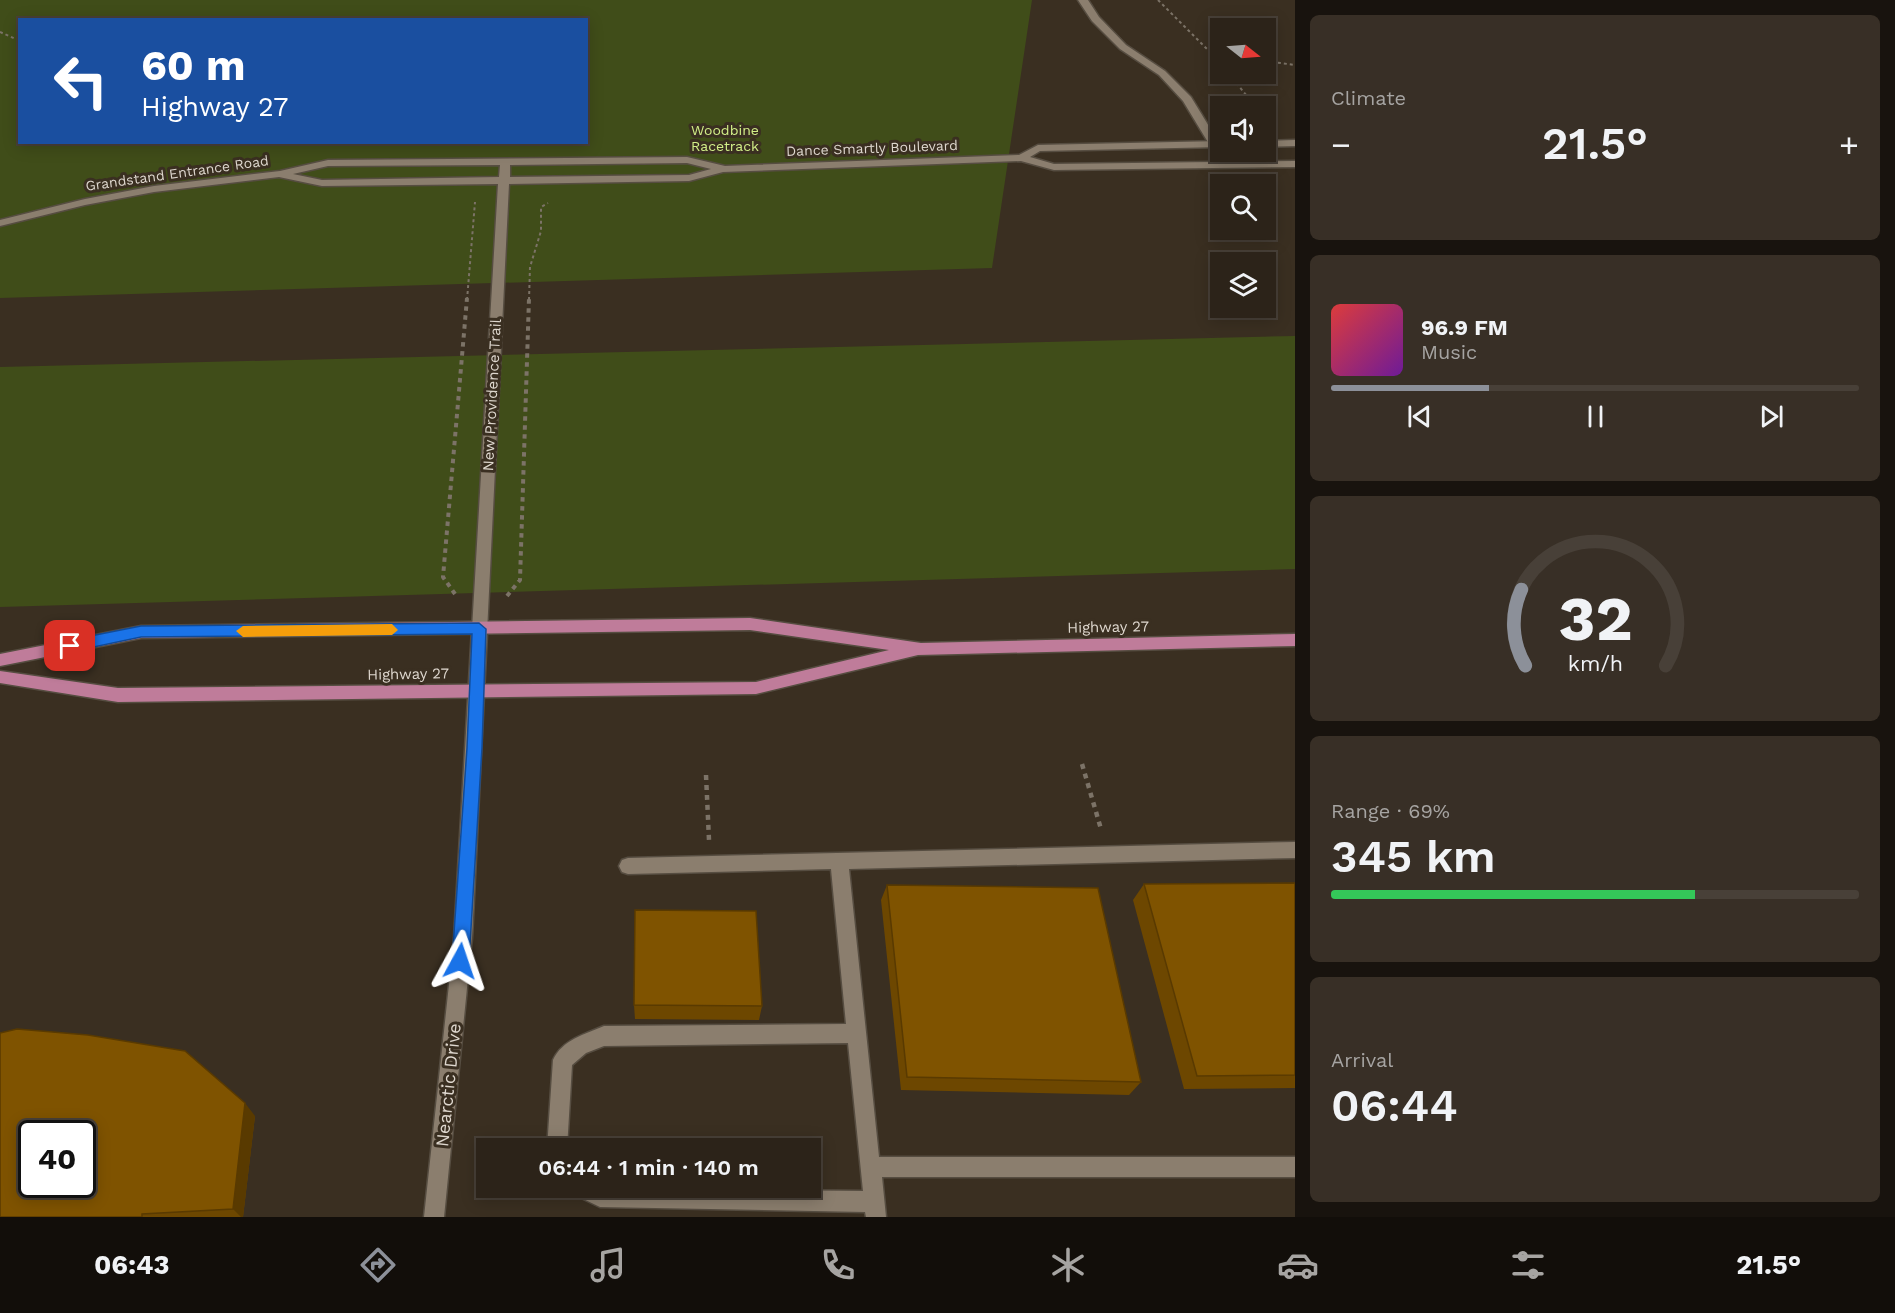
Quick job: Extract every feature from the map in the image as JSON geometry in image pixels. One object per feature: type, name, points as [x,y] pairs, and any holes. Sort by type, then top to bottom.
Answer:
[{"type":"main road","name":"Highway 27","points":[[0,660],[141,632],[750,624],[921,649],[1295,640]]},
{"type":"main road","name":"Highway 27","points":[[0,677],[118,695],[756,688],[921,649]]},
{"type":"street","points":[[1083,0],[1095,19],[1123,47],[1162,73],[1187,99],[1210,132]]},
{"type":"street","points":[[1276,144],[1295,143]]},
{"type":"street","name":"Dance Smartly Boulevard","points":[[1021,158],[1038,148],[1210,144]]},
{"type":"street","name":"Dance Smartly Boulevard","points":[[504,180],[689,178],[723,169],[1021,158],[1054,167],[1295,164]]},
{"type":"street","name":"Dance Smartly Boulevard","points":[[279,174],[328,163],[687,160],[723,169]]},
{"type":"street","name":"New Providence Trail","points":[[479,629],[505,162]]},
{"type":"street","name":"Grandstand Entrance Road","points":[[0,223],[85,202],[154,189],[279,174],[322,183],[504,180]]},
{"type":"street","name":"Nearctic Drive","points":[[434,1217],[463,938],[479,629]]},
{"type":"street","points":[[628,866],[1295,850]]},
{"type":"street","points":[[621,1198],[875,1210],[839,861]]},
{"type":"street","points":[[558,1138],[563,1060],[579,1046],[604,1036],[856,1033]]},
{"type":"street","points":[[870,1167],[1295,1167]]},
{"type":"path","points":[[1158,0],[1210,50]]},
{"type":"path","points":[[0,32],[18,39]]},
{"type":"path","points":[[1276,62],[1295,65]]},
{"type":"path","points":[[1237,84],[1247,96]]},
{"type":"path","points":[[520,580],[522,451],[530,267],[541,231],[541,207],[553,200]]},
{"type":"path","points":[[443,577],[473,220]]},
{"type":"path","points":[[1082,764],[1109,854]]},
{"type":"path","points":[[706,775],[710,864]]},
{"type":"green space","name":"Woodbine Racetrack","points":[[0,0],[1032,0],[992,268],[0,298]]},
{"type":"green space","points":[[1295,336],[1295,569],[0,607],[0,367]]},
{"type":"building","points":[[1295,883],[1295,1075],[1197,1076],[1144,884]]},
{"type":"building","points":[[887,885],[1098,888],[1141,1082],[907,1077]]},
{"type":"building","points":[[635,910],[756,911],[762,1006],[634,1005]]},
{"type":"building","points":[[17,1029],[88,1035],[185,1051],[245,1103],[233,1209],[142,1214],[142,1217],[0,1217],[0,1033]]},
{"type":"slow traffic","points":[[243,631],[392,630]]},
{"type":"route","points":[[70,646],[141,632],[479,629],[475,748],[460,961]]}]
